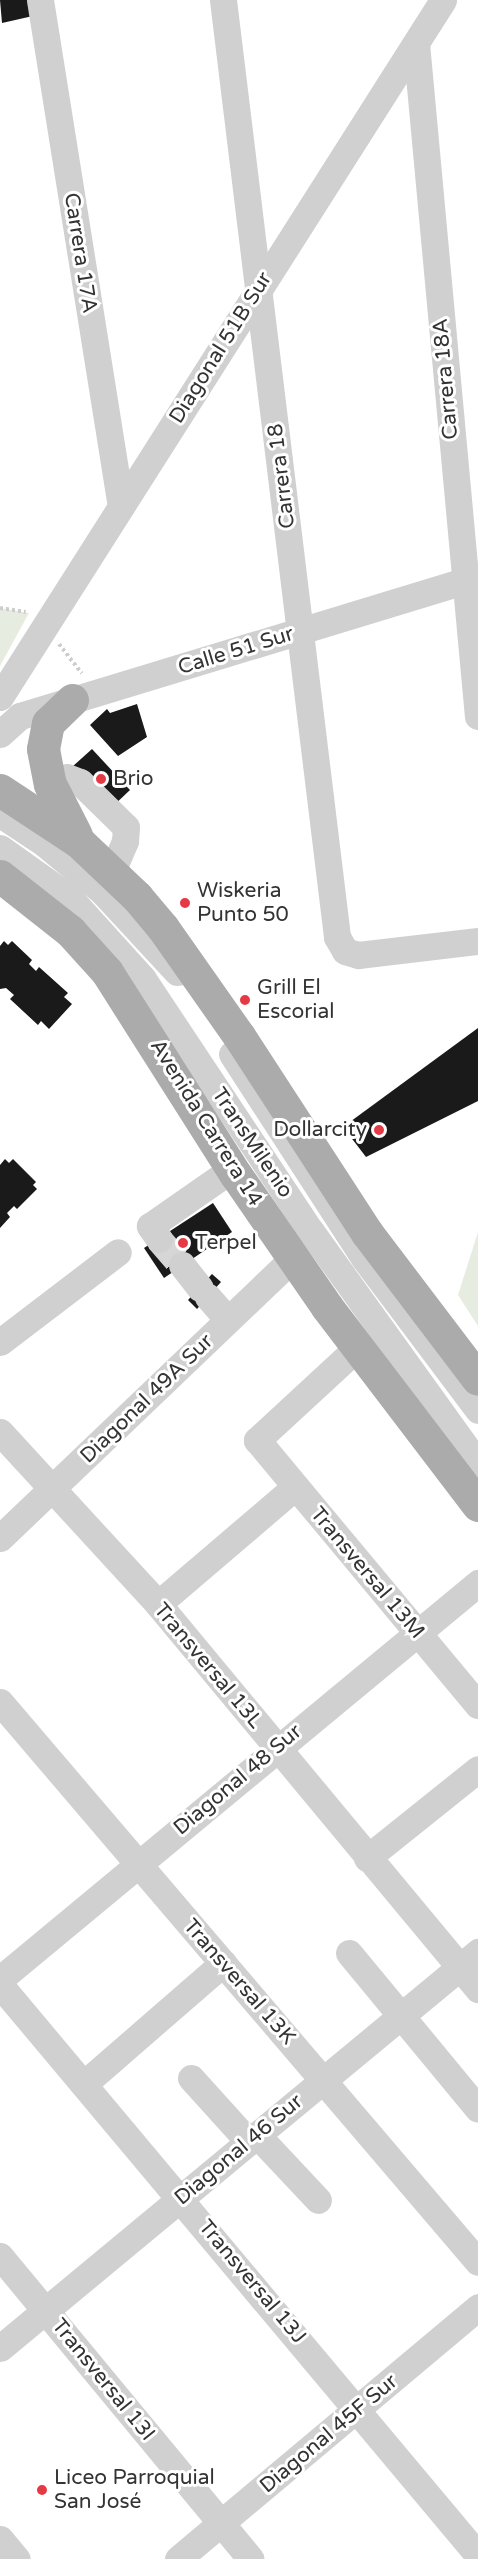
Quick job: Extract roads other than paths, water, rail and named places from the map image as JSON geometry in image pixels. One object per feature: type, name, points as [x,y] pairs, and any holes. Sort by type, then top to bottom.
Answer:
[{"type":"main road","points":[[80,842],[50,784],[43,761],[45,730],[53,716],[85,696]]},
{"type":"main road","points":[[0,790],[80,842],[137,897],[199,976],[342,1197],[466,1365]]},
{"type":"main road","name":"Avenida Carrera 14","points":[[0,876],[70,931],[107,972],[232,1168],[293,1258],[478,1505]]},
{"type":"main road","points":[[359,1346],[418,1411],[461,1465],[478,1479]]},
{"type":"street","name":"Carrera 17A","points":[[40,0],[120,507]]},
{"type":"street","name":"Carrera 18","points":[[223,0],[260,288],[337,937],[345,951],[358,955],[478,941]]},
{"type":"street","name":"Diagonal 51B Sur","points":[[0,697],[443,0]]},
{"type":"street","name":"Carrera 18A","points":[[416,43],[471,579],[478,716]]},
{"type":"street","name":"Calle 51 Sur","points":[[0,734],[20,716],[471,579]]},
{"type":"street","points":[[50,784],[68,777],[80,782],[126,827],[125,842],[112,872]]},
{"type":"street","name":"TransMilenio","points":[[0,814],[44,843],[104,892],[173,967],[313,1183],[466,1365],[478,1410]]},
{"type":"street","name":"TransMilenio","points":[[0,848],[69,897],[143,979],[310,1230],[478,1464]]},
{"type":"street","points":[[159,1239],[150,1226],[232,1168]]},
{"type":"street","points":[[0,1342],[118,1252]]},
{"type":"street","name":"Diagonal 49A Sur","points":[[0,1538],[293,1258]]},
{"type":"street","points":[[182,1265],[228,1320]]},
{"type":"street","name":"Transversal 13M","points":[[359,1346],[257,1440],[478,1705]]},
{"type":"street","name":"Transversal 13L","points":[[0,1432],[158,1604],[367,1858],[468,1960],[478,1989]]},
{"type":"street","points":[[158,1604],[295,1486]]},
{"type":"street","name":"Diagonal 48 Sur","points":[[0,1978],[478,1583]]},
{"type":"street","name":"Transversal 13K","points":[[0,1702],[478,2262]]},
{"type":"street","points":[[367,1858],[478,1769]]},
{"type":"street","points":[[349,1953],[478,2109]]},
{"type":"street","name":"Diagonal 46 Sur","points":[[0,2348],[468,1960]]},
{"type":"street","points":[[85,2083],[223,1963]]},
{"type":"street","name":"Transversal 13J","points":[[0,1985],[182,2197],[478,2555]]},
{"type":"street","points":[[191,2078],[318,2200]]},
{"type":"street","name":"Transversal 13I","points":[[0,2256],[251,2559]]},
{"type":"street","name":"Diagonal 45F Sur","points":[[178,2559],[359,2410],[478,2307]]},
{"type":"street","points":[[0,2539],[17,2559]]},
{"type":"tunnel","points":[[159,1239],[182,1265]]},
{"type":"place","name":"Brio","points":[[101,779]]},
{"type":"place","name":"Wiskeria Punto 50","points":[[185,903]]},
{"type":"place","name":"Grill El Escorial","points":[[245,1000]]},
{"type":"place","name":"Dollarcity","points":[[379,1130]]},
{"type":"place","name":"Terpel","points":[[183,1243]]},
{"type":"place","name":"Liceo Parroquial San José","points":[[42,2490]]}]
